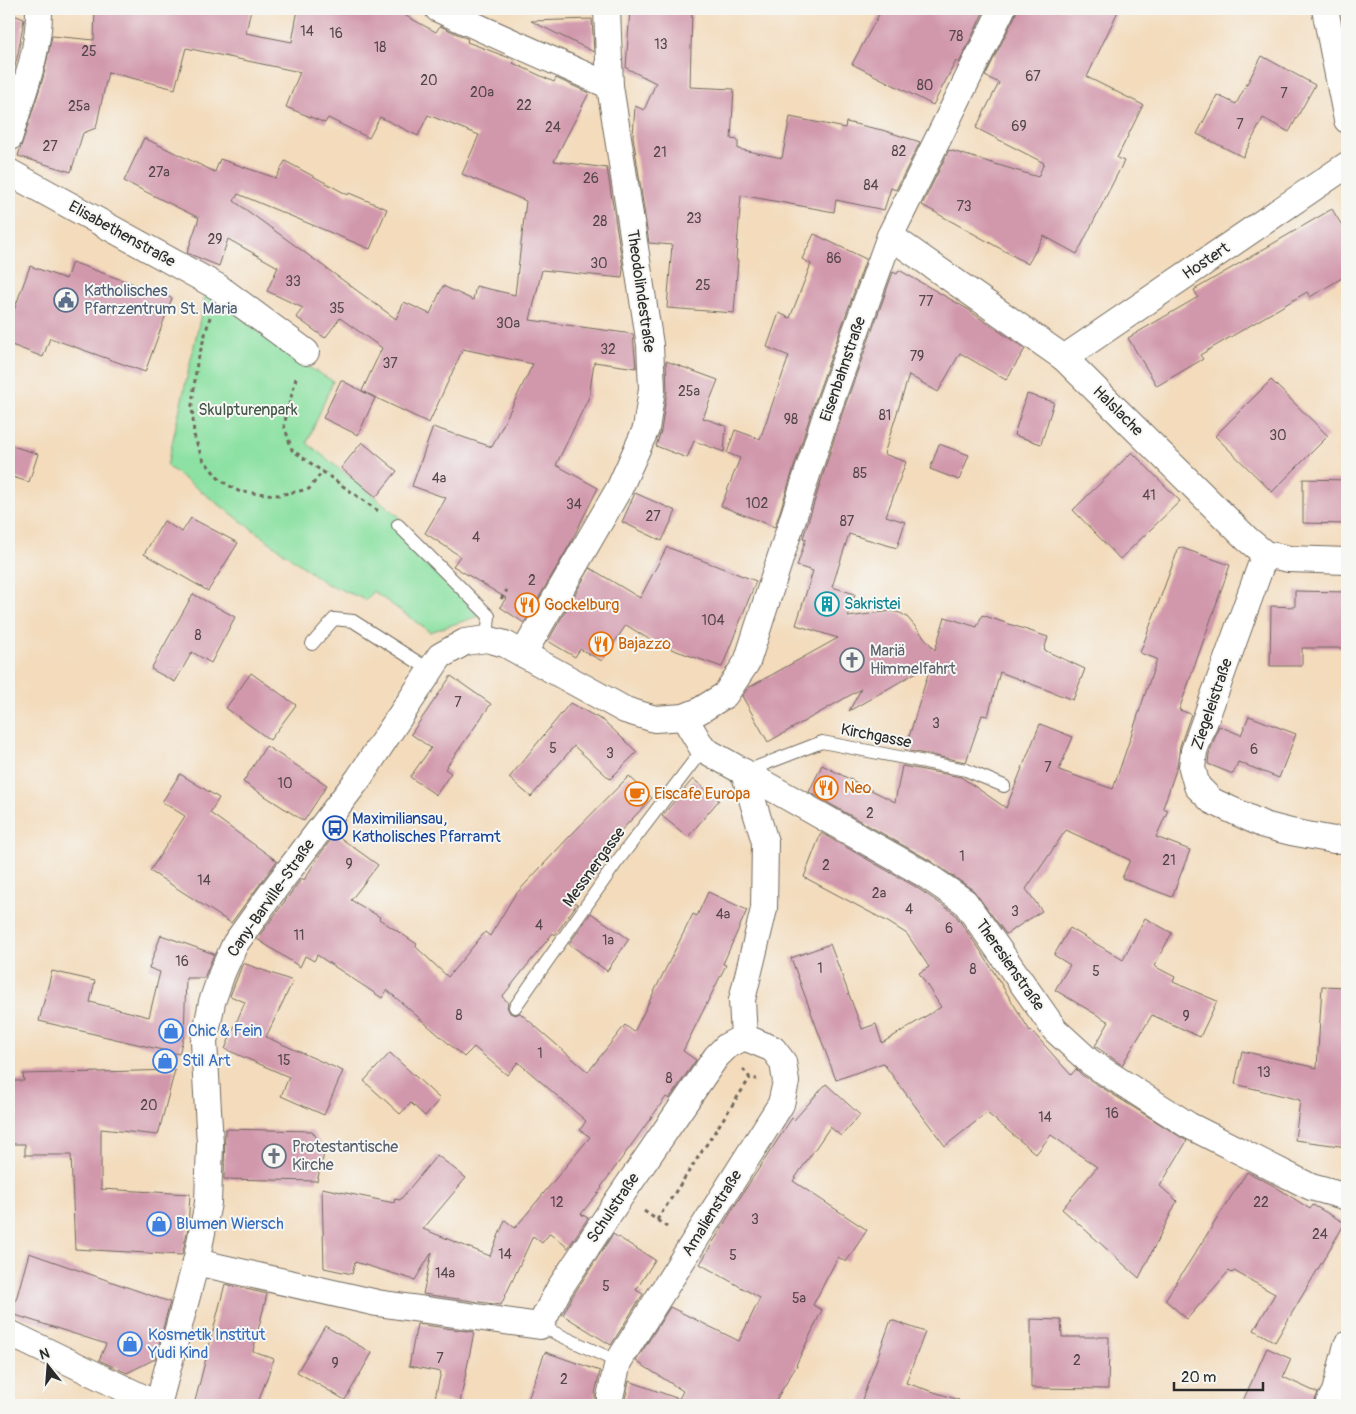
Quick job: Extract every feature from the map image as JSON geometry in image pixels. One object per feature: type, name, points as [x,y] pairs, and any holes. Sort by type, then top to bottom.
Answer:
[{"type":"street","points":[[9,138],[31,66],[40,22],[39,9]]},
{"type":"street","points":[[438,9],[610,86]]},
{"type":"street","name":"Theodolindestraße","points":[[523,654],[620,487],[646,429],[652,389],[650,345],[610,86],[607,9]]},
{"type":"street","name":"Eisenbahnstraße","points":[[684,717],[699,712],[725,695],[747,662],[828,409],[890,236],[1002,9]]},
{"type":"street","points":[[1325,9],[1347,120]]},
{"type":"street","name":"Hostert","points":[[1064,358],[1347,165]]},
{"type":"street","name":"Elisabethenstraße","points":[[9,172],[218,287],[306,352]]},
{"type":"street","name":"Halslache","points":[[890,236],[1064,358],[1265,554]]},
{"type":"street","points":[[1265,554],[1289,559],[1347,561]]},
{"type":"street","name":"Ziegeleistraße","points":[[1265,554],[1194,751],[1192,768],[1197,786],[1212,801],[1264,825],[1334,840],[1347,839]]},
{"type":"street","name":"Cany-Barville-Straße","points":[[158,1405],[196,1262],[208,1204],[210,1144],[204,1042],[212,1002],[222,973],[235,944],[359,778],[440,656],[465,642],[487,639],[505,644],[625,710],[655,719],[684,717]]},
{"type":"street","points":[[684,717],[703,749]]},
{"type":"street","name":"Theresienstraße","points":[[703,749],[924,874],[965,902],[1055,1030],[1090,1062],[1196,1130],[1311,1187],[1347,1197]]},
{"type":"street","points":[[744,772],[765,842],[764,909],[742,1000],[744,1037]]},
{"type":"street","name":"Schulstraße","points":[[540,1326],[559,1289],[620,1196],[716,1057],[727,1046],[744,1037]]},
{"type":"street","name":"Amalienstraße","points":[[610,1405],[618,1362],[781,1104],[786,1082],[782,1062],[773,1049],[744,1037]]},
{"type":"street","points":[[196,1262],[376,1303],[540,1326]]},
{"type":"street","points":[[9,1333],[158,1405]]},
{"type":"street","points":[[1328,1405],[1335,1392],[1347,1345]]},
{"type":"lane","points":[[398,525],[489,616],[487,639]]},
{"type":"lane","points":[[312,644],[334,619],[353,621],[430,670]]},
{"type":"lane","name":"Kirchgasse","points":[[744,772],[822,742],[966,770],[1004,786]]},
{"type":"lane","name":"Messnergasse","points":[[515,1007],[616,863],[703,749]]},
{"type":"lane","points":[[540,1326],[618,1362]]},
{"type":"path","points":[[218,287],[197,363],[192,405],[194,435],[202,458],[220,480],[240,492],[279,495],[309,489],[323,471]]},
{"type":"path","points":[[306,352],[301,363],[284,425],[292,450],[398,525]]},
{"type":"path","points":[[657,1220],[750,1078]]},
{"type":"path","points":[[620,1196],[692,1244]]},
{"type":"green space","name":"Skulpturenpark","points":[[206,292],[301,363],[333,381],[307,443],[400,517],[396,529],[479,616],[430,632],[373,591],[366,600],[325,583],[167,466]]},
{"type":"building","points":[[95,9],[251,9],[246,33],[292,42],[298,9],[393,9],[436,32],[440,26],[468,39],[467,42],[515,60],[513,63],[554,82],[556,78],[589,93],[554,161],[607,168],[623,268],[622,278],[542,270],[530,320],[633,334],[636,368],[594,362],[589,397],[556,465],[598,488],[569,546],[524,623],[500,607],[506,598],[453,566],[460,556],[425,533],[446,498],[412,486],[433,427],[492,447],[533,364],[463,349],[429,423],[362,391],[382,348],[340,318],[325,338],[296,317],[303,308],[267,291],[278,267],[228,239],[219,266],[187,253],[199,218],[124,181],[144,138],[215,172],[220,159],[276,178],[285,161],[348,195],[349,193],[387,209],[370,249],[238,194],[234,201],[396,319],[404,302],[430,314],[443,286],[473,300],[476,286],[515,295],[526,201],[462,174],[479,135],[428,115],[418,136],[380,117],[369,138],[328,118],[325,123],[286,107],[300,72],[186,48],[175,89],[108,72],[96,128],[83,133],[71,172],[18,156],[43,78],[52,36],[94,40]]},
{"type":"building","points":[[630,9],[692,9],[690,87],[734,89],[731,139],[738,140],[738,149],[782,158],[790,117],[845,128],[846,122],[882,130],[920,142],[896,190],[891,188],[884,210],[836,200],[834,212],[741,195],[734,313],[667,308],[672,245],[649,243],[633,136],[635,106],[644,110],[656,83],[626,68]]},
{"type":"building","points":[[882,9],[985,9],[959,63],[956,61],[933,105],[852,64]]},
{"type":"building","points":[[1017,9],[1119,9],[1087,77],[1143,105],[1117,158],[1124,161],[1077,254],[1044,236],[1028,264],[922,205],[949,150],[1038,177],[1044,163],[976,128],[999,83],[985,76]]},
{"type":"building","points":[[9,13],[24,19],[9,89]]},
{"type":"building","points":[[592,19],[594,52],[531,21]]},
{"type":"building","points":[[1262,56],[1315,85],[1289,132],[1263,118],[1243,157],[1197,134],[1217,95],[1236,104]]},
{"type":"building","points":[[1332,209],[1347,234],[1347,275],[1310,297],[1307,292],[1200,355],[1203,359],[1157,386],[1128,338],[1198,297],[1194,290]]},
{"type":"building","points":[[814,234],[866,259],[814,404],[775,527],[721,506],[740,458],[727,453],[735,430],[760,439],[789,356],[767,347],[779,313],[790,318],[811,264],[802,259]]},
{"type":"building","points":[[72,262],[172,298],[145,372],[50,338],[43,357],[9,344],[9,324],[30,266],[66,279]]},
{"type":"building","points":[[899,270],[971,311],[1025,349],[1006,380],[960,353],[938,392],[909,375],[884,454],[906,462],[886,516],[905,522],[897,548],[849,534],[832,587],[855,594],[848,617],[891,611],[900,613],[907,617],[935,650],[945,617],[977,627],[982,615],[1048,637],[1044,650],[1085,669],[1073,700],[1000,672],[988,716],[982,715],[966,762],[905,750],[931,664],[849,711],[861,689],[768,742],[742,696],[748,688],[838,638],[796,625],[813,571],[797,566],[806,539],[803,538],[842,414],[893,272],[897,274]]},
{"type":"building","points":[[666,361],[718,380],[703,418],[726,426],[724,452],[694,441],[687,458],[656,446],[661,431],[667,391]]},
{"type":"building","points":[[341,380],[375,398],[358,435],[323,418]]},
{"type":"building","points":[[1271,380],[1328,436],[1272,492],[1215,436]]},
{"type":"building","points":[[1027,394],[1054,402],[1041,444],[1014,435]]},
{"type":"building","points":[[362,442],[397,471],[376,497],[341,468]]},
{"type":"building","points":[[939,444],[969,455],[959,480],[930,469]]},
{"type":"building","points":[[9,445],[38,454],[29,482],[9,476]]},
{"type":"building","points":[[1132,452],[1180,501],[1120,559],[1073,510]]},
{"type":"building","points":[[1303,479],[1347,480],[1347,524],[1303,523]]},
{"type":"building","points":[[635,493],[676,511],[662,541],[622,522]]},
{"type":"building","points":[[191,518],[238,543],[208,591],[144,554],[164,521],[182,532]]},
{"type":"building","points":[[667,547],[756,581],[722,667],[657,644],[626,625],[602,661],[580,649],[575,657],[548,641],[590,568],[640,598]]},
{"type":"building","points":[[1179,547],[1230,565],[1179,710],[1191,714],[1180,746],[1177,767],[1163,808],[1168,810],[1156,837],[1190,850],[1172,897],[1122,878],[1130,860],[1066,830],[1026,889],[1042,911],[1006,934],[973,890],[931,861],[809,792],[822,765],[895,802],[902,766],[961,777],[1006,808],[1040,724],[1073,737],[1059,770],[1113,789],[1157,659],[1140,653]]},
{"type":"building","points":[[1295,591],[1347,592],[1347,648],[1302,648],[1302,666],[1270,666],[1271,606],[1295,607]]},
{"type":"building","points":[[193,594],[235,617],[211,663],[192,652],[175,682],[151,669]]},
{"type":"building","points":[[251,673],[296,705],[270,740],[226,708]]},
{"type":"building","points":[[451,676],[491,704],[445,769],[451,773],[436,795],[410,777],[431,748],[411,734]]},
{"type":"building","points":[[570,703],[604,721],[637,752],[610,779],[574,746],[531,797],[509,778]]},
{"type":"building","points":[[1249,716],[1296,734],[1279,778],[1238,762],[1233,774],[1208,764],[1209,754],[1219,726],[1241,735]]},
{"type":"building","points":[[266,746],[327,785],[304,821],[243,782]]},
{"type":"building","points":[[180,774],[219,798],[210,813],[277,861],[231,923],[150,871],[185,816],[162,802]]},
{"type":"building","points":[[629,776],[652,798],[593,860],[602,868],[572,900],[577,904],[555,935],[553,933],[502,997],[508,1002],[507,1007],[510,1013],[515,1015],[520,1013],[588,1072],[625,1025],[634,1032],[693,914],[697,916],[708,892],[747,910],[723,964],[726,965],[683,1051],[696,1060],[669,1099],[666,1097],[602,1188],[581,1214],[588,1218],[568,1248],[550,1233],[542,1243],[533,1236],[501,1305],[423,1294],[432,1252],[415,1280],[355,1262],[352,1274],[324,1268],[322,1188],[394,1203],[395,1199],[400,1200],[437,1155],[466,1178],[423,1229],[490,1256],[505,1220],[515,1228],[590,1137],[580,1130],[586,1121],[518,1062],[507,1075],[474,1047],[464,1057],[387,990],[382,998],[317,955],[314,961],[305,956],[300,967],[257,939],[302,878],[304,880],[335,834],[378,865],[351,900],[380,917],[379,919],[417,944],[415,946],[448,977],[485,932],[490,936],[514,896]]},
{"type":"building","points":[[693,779],[719,800],[688,837],[662,816]]},
{"type":"building","points":[[821,833],[916,887],[954,913],[982,953],[1030,1031],[1071,1075],[1076,1069],[1082,1075],[1187,1141],[1160,1186],[1177,1201],[1139,1278],[1062,1209],[1097,1167],[1051,1135],[1036,1154],[987,1113],[945,1146],[883,1063],[836,1080],[791,958],[830,944],[862,1029],[876,1024],[882,1043],[941,1007],[919,973],[929,967],[907,934],[804,877]]},
{"type":"building","points":[[591,913],[629,939],[607,971],[569,944]]},
{"type":"building","points":[[1145,918],[1172,933],[1154,966],[1175,977],[1173,982],[1217,1001],[1200,1037],[1152,1015],[1122,1065],[1095,1046],[1109,1022],[1055,990],[1070,965],[1054,955],[1070,928],[1123,960]]},
{"type":"building","points":[[161,935],[214,954],[204,978],[186,978],[184,1035],[179,1054],[39,1021],[52,971],[95,981],[90,1002],[149,1017],[160,972],[149,968]]},
{"type":"building","points":[[243,963],[293,981],[266,1037],[343,1071],[324,1115],[281,1096],[289,1077],[225,1049],[245,1002],[230,996]]},
{"type":"building","points":[[1322,986],[1347,987],[1347,1147],[1295,1140],[1300,1100],[1235,1084],[1242,1051],[1317,1068]]},
{"type":"building","points":[[390,1053],[440,1099],[425,1116],[411,1103],[400,1114],[364,1081]]},
{"type":"building","points":[[175,1070],[158,1135],[101,1129],[101,1189],[190,1194],[188,1228],[182,1255],[75,1249],[71,1155],[25,1155],[25,1144],[9,1144],[9,1081],[24,1081],[23,1074]]},
{"type":"building","points":[[826,1084],[860,1115],[841,1136],[830,1127],[793,1181],[867,1230],[846,1262],[838,1257],[813,1305],[822,1310],[797,1365],[773,1405],[625,1405],[629,1381],[679,1399],[683,1391],[636,1361],[670,1307],[739,1341],[760,1298],[700,1264],[737,1202],[792,1118],[794,1120]]},
{"type":"building","name":"Protestantische Kirche","points":[[225,1129],[312,1131],[322,1146],[324,1154],[317,1181],[224,1179]]},
{"type":"building","points":[[1247,1172],[1273,1185],[1310,1209],[1313,1205],[1345,1223],[1275,1342],[1254,1330],[1275,1294],[1234,1271],[1232,1273],[1229,1271],[1187,1319],[1165,1300]]},
{"type":"building","points":[[613,1234],[655,1260],[636,1290],[643,1294],[611,1345],[563,1315],[572,1297]]},
{"type":"building","points":[[29,1253],[170,1302],[155,1359],[127,1373],[99,1360],[106,1344],[12,1314]]},
{"type":"building","points":[[225,1284],[267,1294],[253,1351],[274,1359],[257,1405],[194,1405]]},
{"type":"building","points":[[1031,1319],[1061,1320],[1062,1337],[1109,1337],[1108,1389],[1031,1388]]},
{"type":"building","points":[[891,1320],[925,1332],[906,1383],[959,1400],[958,1405],[860,1405]]},
{"type":"building","points":[[417,1324],[474,1332],[460,1403],[435,1398],[441,1372],[409,1366]]},
{"type":"building","points":[[325,1326],[372,1353],[345,1400],[297,1372]]},
{"type":"building","points":[[1267,1348],[1291,1359],[1283,1377],[1318,1393],[1313,1405],[1241,1405]]},
{"type":"building","points":[[545,1352],[600,1371],[595,1394],[595,1405],[526,1405]]},
{"type":"place","name":"Katholisches Pfarrzentrum St. Maria","points":[[66,300]]},
{"type":"place","name":"Sakristei","points":[[827,604]]},
{"type":"place","name":"Gockelburg","points":[[527,605]]},
{"type":"place","name":"Bajazzo","points":[[601,644]]},
{"type":"place","name":"Mariä Himmelfahrt","points":[[852,660]]},
{"type":"place","name":"Neo","points":[[826,788]]},
{"type":"place","name":"Eiscafe Europa","points":[[637,794]]},
{"type":"place","name":"Maximiliansau, Katholisches Pfarramt","points":[[335,828]]},
{"type":"place","name":"Chic & Fein","points":[[171,1031]]},
{"type":"place","name":"Stil Art","points":[[165,1061]]},
{"type":"place","name":"Protestantische Kirche","points":[[274,1156]]},
{"type":"place","name":"Blumen Wiersch","points":[[159,1224]]},
{"type":"place","name":"Kosmetik Institut Yudi Kind","points":[[130,1344]]}]
